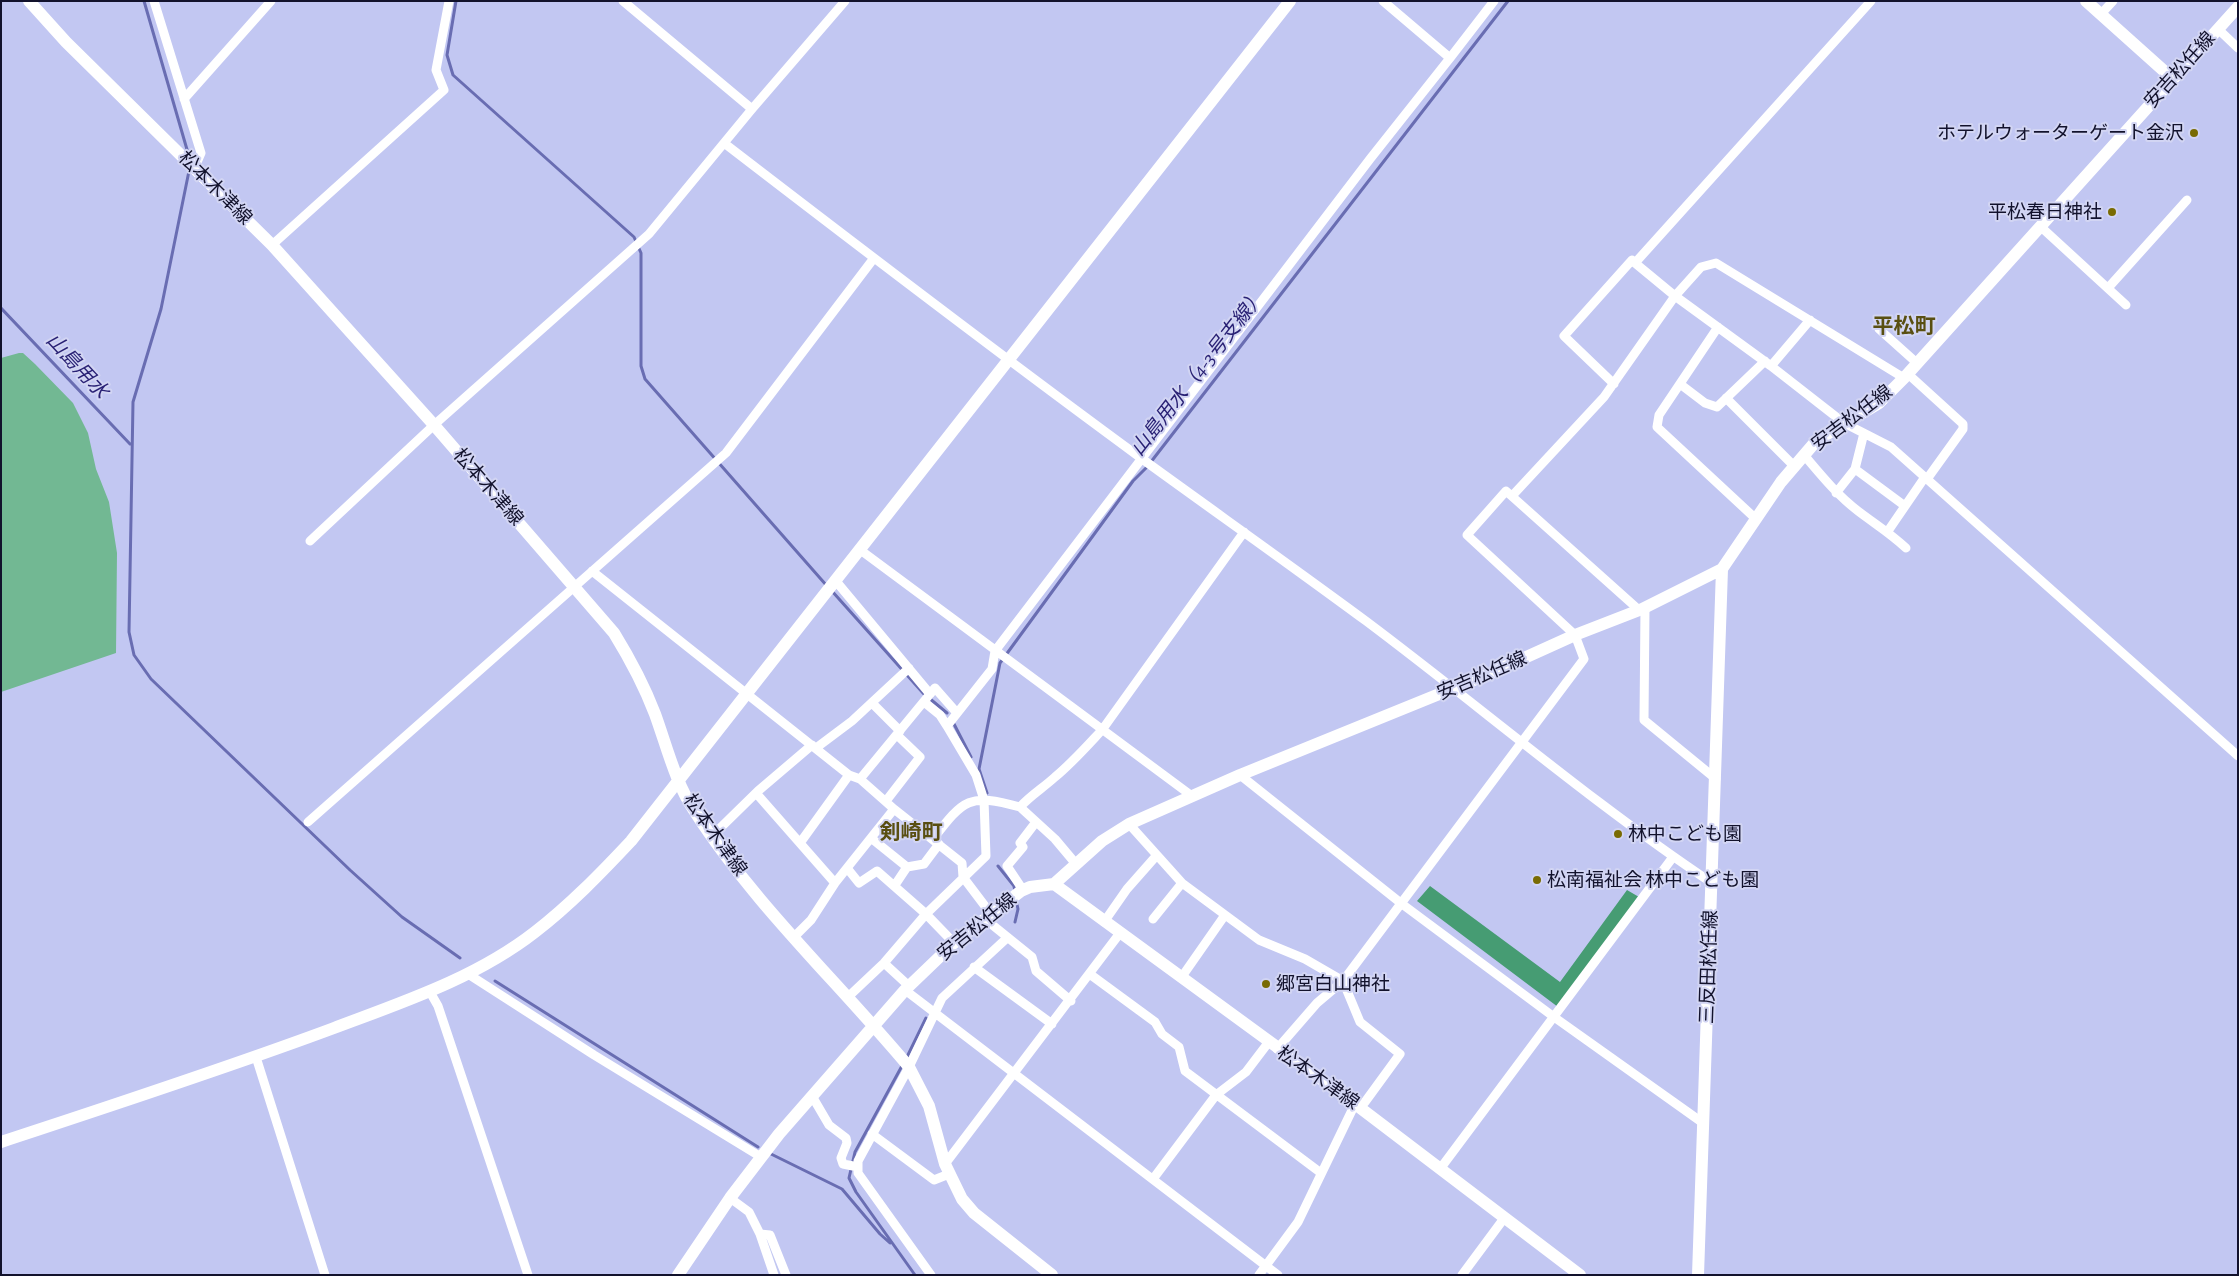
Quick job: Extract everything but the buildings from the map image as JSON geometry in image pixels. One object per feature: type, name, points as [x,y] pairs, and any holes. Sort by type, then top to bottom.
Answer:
[{"type":"main road","name":"松本木津線","points":[[29,1],[66,42],[195,167],[272,245],[434,425],[614,633],[635,665],[678,780],[694,810],[712,836],[794,937],[906,1062],[929,1106],[947,1169],[962,1199],[974,1213],[1052,1275]]},
{"type":"main road","points":[[1,1142],[256,1057],[430,992],[468,974],[534,933],[597,878],[631,841],[1290,1]]},
{"type":"main road","points":[[2086,1],[2173,79]]},
{"type":"main road","name":"安吉松任線","points":[[678,1275],[730,1198],[761,1158],[812,1096],[907,988],[954,943],[1022,891],[1030,887],[1054,884],[1102,841],[1129,824],[1240,775],[1453,688],[1575,635],[1642,609],[1722,569],[1756,519],[1804,455],[1818,440],[1878,403],[1918,364],[2238,7]]},
{"type":"main road","name":"三反田松任線","points":[[1698,1275],[1722,569]]},
{"type":"main road","name":"松本木津線","points":[[1054,884],[1272,1046],[1355,1104],[1580,1275]]},
{"type":"street","points":[[154,1],[201,153],[195,167]]},
{"type":"street","points":[[184,99],[271,1]]},
{"type":"street","points":[[272,245],[444,90],[436,70],[449,1]]},
{"type":"street","points":[[624,1],[752,109]]},
{"type":"street","points":[[310,541],[434,425],[644,238],[845,1]]},
{"type":"street","points":[[1383,1],[1450,58]]},
{"type":"street","points":[[947,726],[992,669],[1000,655],[1143,459],[1494,1]]},
{"type":"street","points":[[1871,1],[1636,263],[1675,296],[1768,364],[1844,423],[1891,447],[2238,756]]},
{"type":"street","points":[[2101,14],[2113,1]]},
{"type":"street","points":[[2218,29],[2238,48]]},
{"type":"street","points":[[724,143],[1153,467],[1437,674],[1522,744],[1673,857],[1712,883]]},
{"type":"street","points":[[2108,288],[2187,200]]},
{"type":"street","points":[[2041,227],[2126,305]]},
{"type":"street","points":[[308,822],[717,461],[874,258]]},
{"type":"street","points":[[1614,384],[1564,336],[1632,260]]},
{"type":"street","points":[[1512,496],[1614,384],[1675,296],[1701,267],[1716,263],[1906,376],[1963,424],[1963,429],[1888,531]]},
{"type":"street","points":[[1680,384],[1705,403],[1717,407],[1768,364],[1810,320]]},
{"type":"street","points":[[1718,327],[1660,415],[1657,427],[1659,431],[1756,519]]},
{"type":"street","points":[[1879,329],[1918,364]]},
{"type":"street","points":[[1726,398],[1795,467]]},
{"type":"street","points":[[1836,493],[1855,469],[1864,433]]},
{"type":"street","points":[[1804,455],[1836,493],[1858,512],[1888,531],[1906,548]]},
{"type":"street","points":[[1855,469],[1905,506]]},
{"type":"street","points":[[1153,1179],[1216,1095],[1246,1072],[1317,1003],[1343,981],[1584,659],[1575,635],[1467,535],[1506,491],[1642,609],[1644,720],[1716,779]]},
{"type":"street","points":[[1020,807],[1034,792],[1055,778],[1102,730],[1244,532]]},
{"type":"street","points":[[860,549],[1192,796]]},
{"type":"street","points":[[592,571],[814,747],[849,774],[860,779],[894,810],[962,863],[963,877],[988,916],[1007,938],[1032,957],[1036,971],[1071,1001]]},
{"type":"street","points":[[831,585],[908,668],[947,726],[976,775],[984,800],[986,856],[926,914],[884,963],[848,997]]},
{"type":"street","points":[[712,836],[756,793],[872,703],[908,668]]},
{"type":"street","points":[[860,779],[935,688],[957,712]]},
{"type":"street","points":[[872,703],[920,757],[886,801]]},
{"type":"street","points":[[800,843],[849,774]]},
{"type":"street","points":[[1240,775],[1402,904],[1554,1017],[1703,1123]]},
{"type":"street","points":[[756,793],[835,883]]},
{"type":"street","points":[[895,885],[907,867],[924,864],[955,810],[974,801],[994,800],[1020,807],[1055,839],[1076,864]]},
{"type":"street","points":[[794,937],[810,920],[835,883],[894,810]]},
{"type":"street","points":[[1022,891],[1007,866],[1023,847],[1020,843],[1036,822]]},
{"type":"street","points":[[1129,824],[1182,883],[1259,940],[1305,959],[1343,981],[1360,1022],[1400,1054],[1365,1102],[1355,1104],[1298,1222],[1259,1275]]},
{"type":"street","points":[[871,838],[907,867]]},
{"type":"street","points":[[1104,922],[1127,889],[1157,854]]},
{"type":"street","points":[[1440,1169],[1673,857]]},
{"type":"street","points":[[847,868],[859,884],[877,871],[895,885],[954,943]]},
{"type":"street","points":[[1153,919],[1182,883]]},
{"type":"street","points":[[1181,978],[1226,915]]},
{"type":"street","points":[[872,1134],[934,1180],[947,1169],[1015,1073],[1091,975],[1120,933]]},
{"type":"street","points":[[931,1275],[858,1173],[858,1160],[930,1010],[1007,938]]},
{"type":"street","points":[[884,963],[930,1010],[1278,1275]]},
{"type":"street","points":[[974,967],[1052,1024]]},
{"type":"street","points":[[468,974],[594,1055],[761,1158]]},
{"type":"street","points":[[1091,975],[1155,1022],[1162,1034],[1179,1047],[1185,1071],[1322,1173]]},
{"type":"street","points":[[430,992],[438,1006],[528,1275]]},
{"type":"street","points":[[256,1057],[325,1275]]},
{"type":"street","points":[[812,1096],[830,1125],[846,1138],[847,1143],[840,1158],[843,1164],[858,1167]]},
{"type":"street","points":[[730,1198],[749,1212],[760,1234],[774,1275]]},
{"type":"street","points":[[1462,1275],[1505,1217]]},
{"type":"street","points":[[760,1234],[770,1235],[786,1275]]},
{"type":"green space","points":[[23,353],[35,364],[73,403],[88,433],[96,469],[109,502],[117,553],[116,653],[1,692],[1,358]]},
{"type":"green space","points":[[1430,886],[1560,982],[1627,890],[1639,897],[1558,1007],[1417,901]]},
{"type":"waterway","points":[[144,1],[188,153]]},
{"type":"waterway","points":[[456,1],[447,55],[453,75],[634,237],[641,253],[641,366],[645,379],[827,586]]},
{"type":"waterway","name":"山島用水（4-3号支線）","points":[[987,793],[979,769],[1000,663],[1133,481],[1147,467],[1508,1]]},
{"type":"waterway","points":[[189,171],[161,309],[133,402],[129,632],[134,655],[151,679],[350,870],[402,917],[460,958]]},
{"type":"waterway","name":"山島用水","points":[[1,308],[130,444]]},
{"type":"waterway","points":[[831,590],[923,693],[947,713]]},
{"type":"waterway","points":[[954,724],[971,757]]},
{"type":"waterway","points":[[998,866],[1014,886],[1015,892]]},
{"type":"waterway","points":[[1015,922],[1018,909],[1016,900]]},
{"type":"waterway","points":[[495,981],[758,1147]]},
{"type":"waterway","points":[[906,1059],[926,1018]]},
{"type":"waterway","points":[[903,1064],[855,1152],[849,1178],[856,1192],[915,1275]]},
{"type":"waterway","points":[[771,1154],[842,1189],[890,1243]]},
{"type":"place","name":"ホテルウォーターゲート金沢","points":[[2194,133]]},
{"type":"place","name":"平松春日神社","points":[[2112,212]]},
{"type":"place","name":"林中こども園","points":[[1618,834]]},
{"type":"place","name":"松南福祉会 林中こども園","points":[[1537,880]]},
{"type":"place","name":"郷宮白山神社","points":[[1266,984]]},
{"type":"district","name":"平松町","points":[[1904,327]]},
{"type":"district","name":"剣崎町","points":[[911,833]]}]
